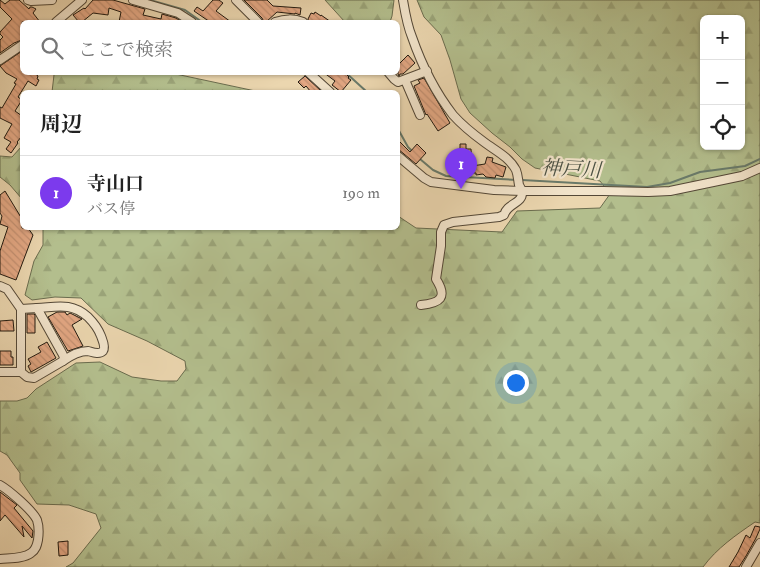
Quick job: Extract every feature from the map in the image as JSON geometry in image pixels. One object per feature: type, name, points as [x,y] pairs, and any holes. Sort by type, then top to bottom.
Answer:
[{"type":"street","points":[[28,0],[52,0]]},
{"type":"street","points":[[58,20],[82,0]]},
{"type":"street","points":[[133,0],[178,13],[182,20]]},
{"type":"street","points":[[236,0],[256,20]]},
{"type":"street","points":[[403,0],[411,37],[427,71],[446,104],[454,116],[474,135],[507,158],[517,172],[522,191],[521,198],[508,208],[504,215],[453,222],[444,226],[441,232],[436,279],[442,288],[442,295],[439,301],[420,305]]},
{"type":"street","points":[[282,20],[296,20]]},
{"type":"street","points":[[0,60],[20,46]]},
{"type":"street","points":[[391,75],[398,82],[427,71]]},
{"type":"street","points":[[311,75],[328,90]]},
{"type":"street","points":[[405,80],[420,114]]},
{"type":"street","points":[[400,158],[431,182],[494,190],[522,191],[670,191],[742,176],[760,168]]},
{"type":"street","points":[[0,286],[7,289],[21,309],[21,372]]},
{"type":"street","points":[[0,372],[21,372],[27,377],[34,378],[70,356],[87,351],[101,352],[104,348],[98,328],[78,309],[62,306],[21,309]]},
{"type":"street","points":[[36,308],[62,353],[64,357],[63,362]]},
{"type":"street","points":[[0,484],[15,496],[36,518],[39,526],[38,544],[35,550],[23,556],[0,559]]},
{"type":"street","points":[[746,567],[760,543]]},
{"type":"green space","points":[[325,0],[394,0],[391,20],[343,20]]},
{"type":"green space","points":[[417,0],[760,0],[760,523],[755,522],[734,537],[714,554],[703,567],[66,567],[73,563],[101,528],[96,514],[69,505],[37,504],[20,480],[20,473],[7,455],[0,451],[0,401],[17,401],[27,398],[36,389],[76,363],[100,362],[132,377],[161,381],[177,381],[186,369],[185,361],[147,341],[108,324],[81,298],[55,297],[32,300],[25,295],[34,261],[43,245],[43,230],[400,230],[400,217],[416,228],[502,232],[517,211],[600,208],[610,194],[600,181],[535,168],[522,159],[470,113],[461,99],[441,35],[424,17]]},
{"type":"green space","points":[[54,75],[180,75],[251,90],[52,90]]},
{"type":"green space","points":[[20,148],[20,197],[0,177],[0,156],[12,157]]},
{"type":"building","points":[[0,0],[5,4],[10,0],[19,0],[29,9],[32,7],[36,9],[33,13],[38,20],[20,20],[20,41],[0,53],[0,40],[3,37],[0,32],[12,19],[0,7]]},
{"type":"building","points":[[93,0],[113,0],[145,9],[143,15],[161,19],[162,14],[179,20],[119,20],[121,12],[109,8],[108,15],[93,13],[84,20],[77,20],[73,15],[85,9]]},
{"type":"building","points":[[213,0],[219,0],[223,3],[216,11],[228,20],[207,20],[194,11],[197,7],[203,11]]},
{"type":"building","points":[[244,0],[267,0],[273,6],[301,8],[300,15],[277,12],[268,20],[263,20]]},
{"type":"building","points":[[315,12],[328,20],[308,20],[311,13],[314,14]]},
{"type":"building","points":[[20,52],[20,75],[37,75],[39,80],[36,86],[28,81],[22,90],[20,90],[18,97],[20,103],[15,111],[20,115],[20,138],[11,153],[6,149],[11,142],[4,138],[12,124],[0,118],[0,107],[2,108],[17,79],[6,73],[0,66]]},
{"type":"building","points":[[408,55],[415,63],[403,74],[400,74],[400,63]]},
{"type":"building","points":[[327,75],[347,75],[351,80],[343,90],[338,90],[332,85],[335,81]]},
{"type":"building","points":[[305,76],[320,90],[309,90],[298,82]]},
{"type":"building","points":[[424,78],[450,123],[438,131],[426,115],[414,86],[420,83],[418,80]]},
{"type":"building","points":[[400,142],[410,152],[417,144],[426,153],[416,164],[400,151]]},
{"type":"building","points":[[460,144],[466,144],[466,149],[471,149],[472,166],[485,164],[487,157],[493,158],[492,162],[506,167],[503,177],[496,175],[495,178],[486,177],[483,174],[463,173],[463,155],[460,155]]},
{"type":"building","points":[[5,191],[20,216],[20,230],[29,230],[33,235],[16,280],[0,274],[0,251],[8,227],[0,224],[2,216],[0,213],[0,195]]},
{"type":"building","points":[[57,312],[65,312],[67,315],[70,313],[82,319],[72,325],[83,346],[68,351],[48,317]]},
{"type":"building","points":[[27,314],[35,315],[35,333],[27,333]]},
{"type":"building","points":[[13,320],[14,331],[0,331],[0,321]]},
{"type":"building","points":[[47,342],[56,358],[31,372],[28,366],[31,364],[28,359],[41,352],[38,347]]},
{"type":"building","points":[[0,351],[11,351],[13,365],[0,365]]},
{"type":"building","points":[[0,492],[17,505],[14,508],[33,531],[32,538],[22,526],[24,537],[5,515],[0,521]]},
{"type":"building","points":[[755,526],[760,527],[760,529],[746,556],[739,567],[729,567],[746,535],[750,538]]},
{"type":"building","points":[[68,541],[68,555],[59,556],[58,542]]},
{"type":"waterway","name":"神戸川","points":[[150,0],[185,10],[199,20]]},
{"type":"waterway","name":"神戸川","points":[[348,75],[365,90]]},
{"type":"waterway","name":"神戸川","points":[[400,133],[413,152]]},
{"type":"waterway","name":"神戸川","points":[[420,159],[433,170],[446,176],[517,180]]},
{"type":"waterway","name":"神戸川","points":[[522,180],[647,187],[670,183],[700,172],[745,166],[760,159]]},
{"type":"place","name":"寺山口","points":[[461,189]]}]
